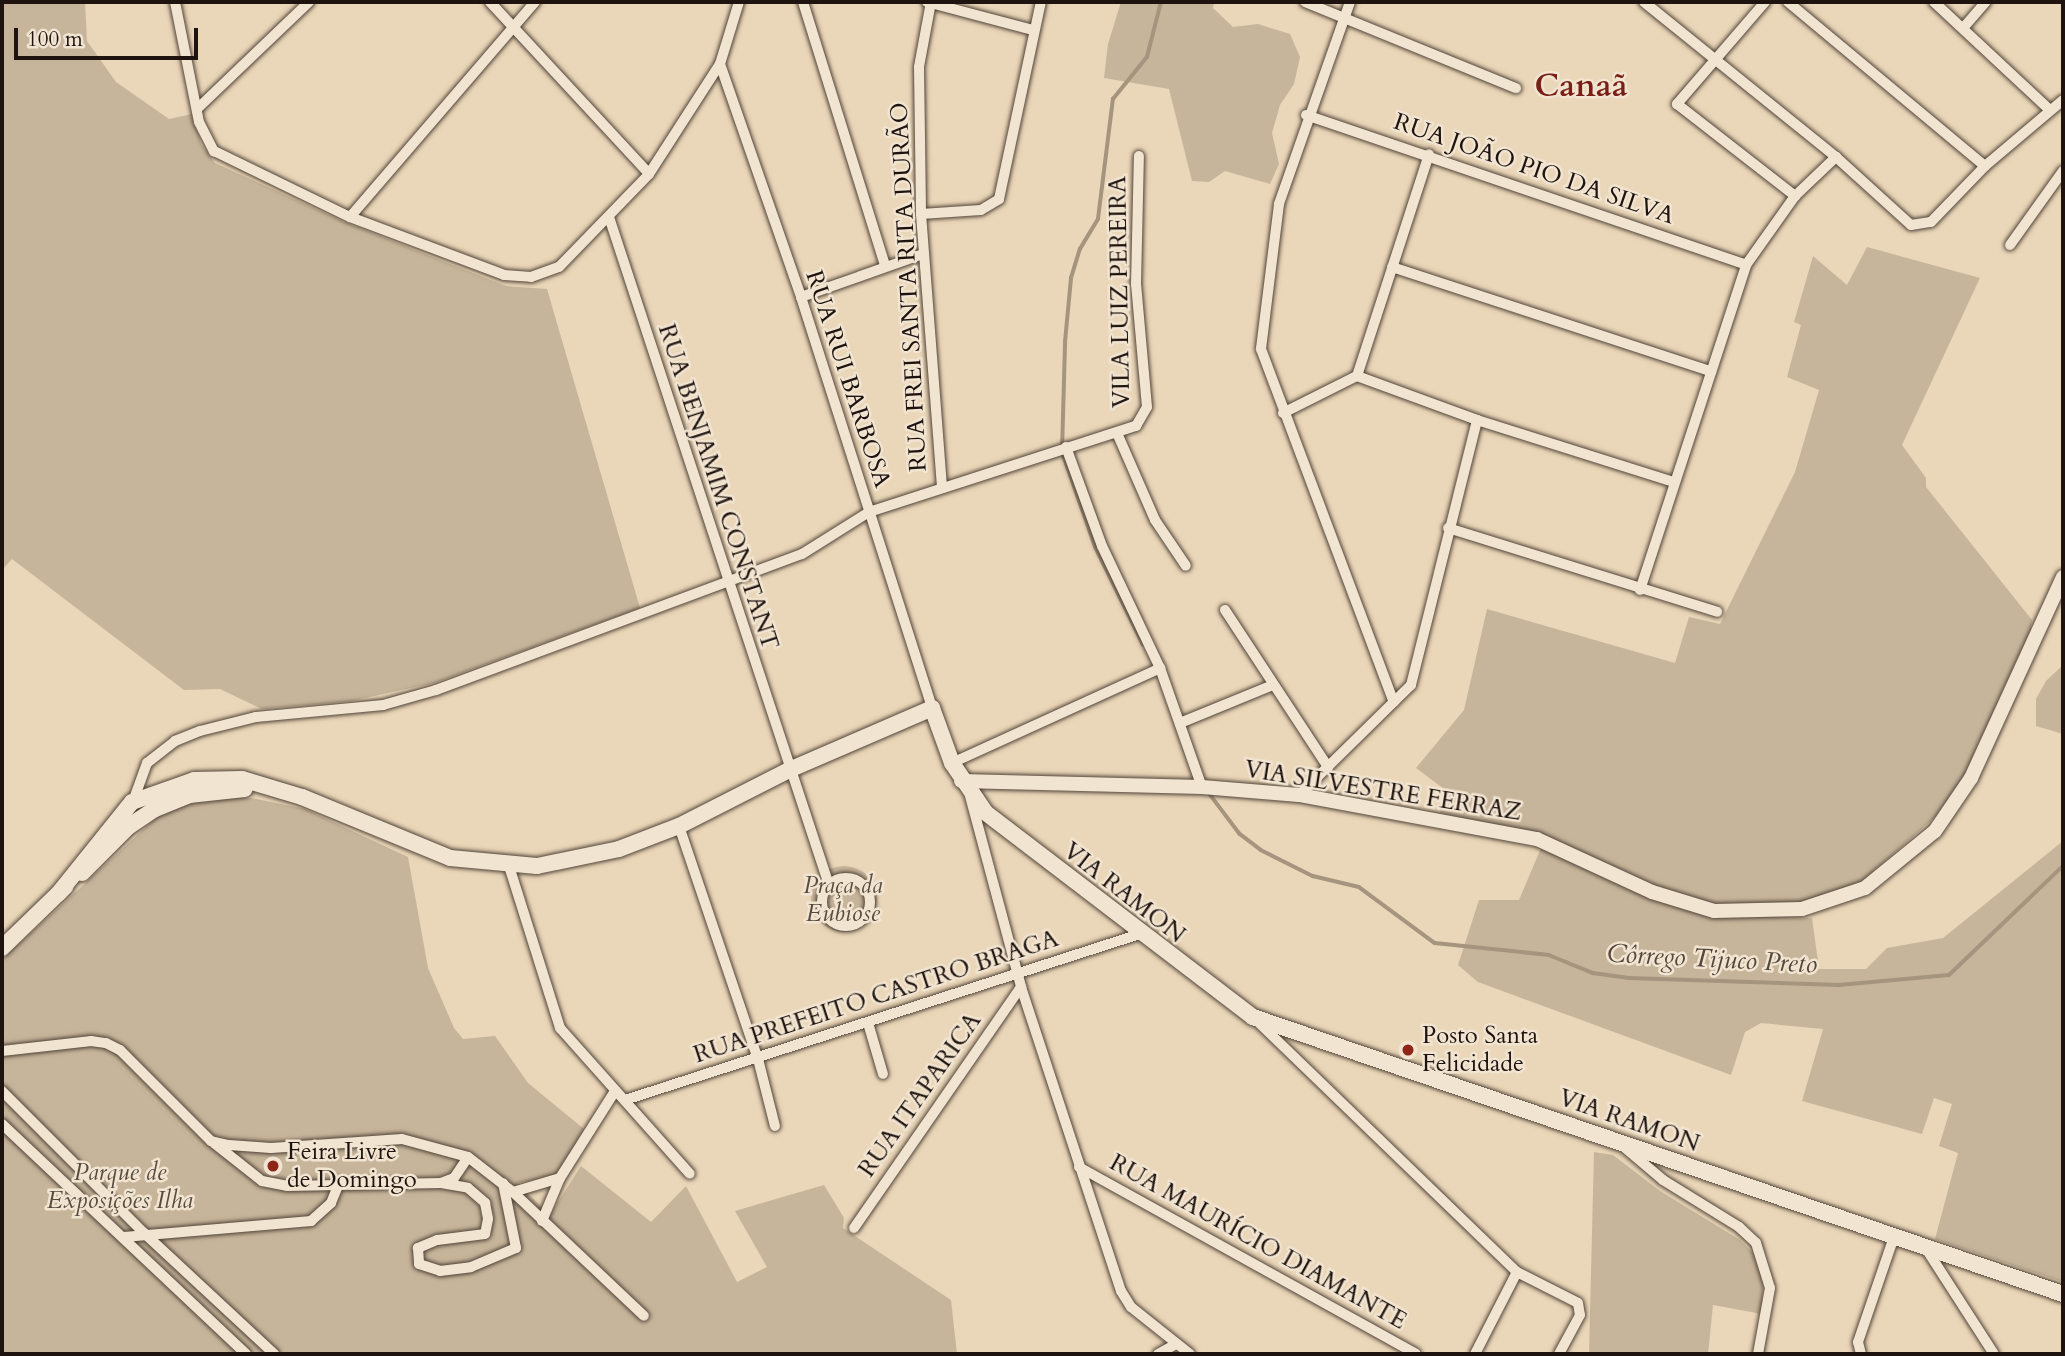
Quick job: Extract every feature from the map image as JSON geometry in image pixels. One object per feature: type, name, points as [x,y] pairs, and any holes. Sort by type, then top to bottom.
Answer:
[{"type":"main road","name":"VIA RAMON","points":[[932,708],[952,763],[970,796],[1011,834],[1253,1017],[1296,1035],[1616,1140],[2063,1294]]},
{"type":"main road","points":[[58,894],[132,802],[161,789],[209,778],[242,779],[429,851],[509,866],[593,856],[679,826],[789,771],[932,708]]},
{"type":"main road","points":[[2,948],[128,827],[155,809],[189,795],[230,788],[279,791]]},
{"type":"street","points":[[175,2],[204,136],[230,161],[350,217],[504,275],[531,277],[554,271],[649,174],[720,64],[739,2]]},
{"type":"street","points":[[197,109],[309,2]]},
{"type":"street","points":[[490,2],[649,174]]},
{"type":"street","points":[[350,217],[515,29],[535,2]]},
{"type":"street","points":[[803,2],[885,266]]},
{"type":"street","points":[[930,2],[1033,30]]},
{"type":"street","name":"RUA FREI SANTA RITA DURÃO","points":[[930,2],[919,67],[921,214],[942,487]]},
{"type":"street","points":[[921,214],[981,210],[999,199],[1041,2]]},
{"type":"street","points":[[1304,2],[1516,88]]},
{"type":"street","points":[[1350,2],[1306,115],[1279,204],[1261,349],[1283,414],[1394,702]]},
{"type":"street","points":[[1644,2],[1836,158],[1911,225],[1931,222],[1985,166],[2063,100]]},
{"type":"street","points":[[1765,2],[1678,98],[1679,108],[1795,196]]},
{"type":"street","points":[[1788,2],[1985,166]]},
{"type":"street","points":[[1934,2],[1964,27],[2050,110]]},
{"type":"street","points":[[1964,27],[1986,2]]},
{"type":"street","name":"RUA RUI BARBOSA","points":[[720,64],[801,297],[932,708]]},
{"type":"street","name":"RUA JOÃO PIO DA SILVA","points":[[1306,115],[1429,154],[1746,264]]},
{"type":"street","points":[[1283,414],[1357,376],[1429,154]]},
{"type":"street","name":"VILA LUIZ PEREIRA","points":[[1117,433],[1136,426],[1147,407],[1136,284],[1139,156]]},
{"type":"street","points":[[1640,590],[1746,264],[1795,196],[1836,158]]},
{"type":"street","points":[[2010,245],[2063,171]]},
{"type":"street","name":"RUA BENJAMIM CONSTANT","points":[[609,217],[725,581],[829,885]]},
{"type":"street","points":[[801,297],[923,254]]},
{"type":"street","points":[[1392,267],[1711,371]]},
{"type":"street","points":[[1357,376],[1477,420],[1674,482]]},
{"type":"street","points":[[1298,796],[1394,702],[1415,677],[1448,528],[1477,420]]},
{"type":"street","points":[[128,827],[132,802],[147,763],[175,741],[200,731],[256,717],[354,709],[408,699],[802,554],[869,512],[1066,447],[1117,433],[1155,520],[1186,566]]},
{"type":"street","points":[[1066,447],[1102,546],[1160,668],[1202,787]]},
{"type":"street","points":[[1448,528],[1717,612]]},
{"type":"street","name":"VIA SILVESTRE FERRAZ","points":[[961,780],[1202,787],[1298,796],[1537,839],[1652,892],[1714,911],[1774,913],[1831,902],[1890,872],[1936,831],[1954,807],[2008,702],[2063,577]]},
{"type":"street","points":[[1225,610],[1328,767]]},
{"type":"street","points":[[952,763],[1160,668]]},
{"type":"street","points":[[1180,723],[1273,685]]},
{"type":"street","points":[[970,796],[1017,973],[1121,1291],[1131,1307],[1190,1354]]},
{"type":"street","points":[[679,826],[758,1059],[775,1126]]},
{"type":"street","points":[[509,866],[554,1015],[615,1091],[690,1174]]},
{"type":"street","points":[[852,878],[863,884],[870,908],[863,919],[853,926],[829,919],[822,896],[829,885],[852,878]]},
{"type":"street","name":"RUA PREFEITO CASTRO BRAGA","points":[[625,1100],[1140,934]]},
{"type":"street","name":"RUA ITAPARICA","points":[[854,1228],[1021,986]]},
{"type":"street","points":[[1253,1017],[1517,1272],[1578,1303],[1580,1315],[1559,1354]]},
{"type":"street","points":[[868,1023],[883,1074]]},
{"type":"street","points":[[2,1051],[91,1041],[106,1043],[120,1050],[211,1141],[262,1181],[287,1186],[441,1183],[468,1188],[485,1203],[488,1219],[485,1234],[418,1248],[419,1265],[440,1271],[471,1267],[516,1248],[503,1183]]},
{"type":"street","points":[[2,1091],[144,1233],[274,1354]]},
{"type":"street","points":[[542,1221],[560,1178],[615,1091]]},
{"type":"street","points":[[2,1124],[246,1354]]},
{"type":"street","points":[[211,1141],[259,1148],[402,1139],[468,1157],[513,1192],[643,1316]]},
{"type":"street","points":[[1616,1140],[1663,1180],[1756,1243],[1770,1288],[1758,1354]]},
{"type":"street","points":[[441,1183],[454,1178],[468,1157]]},
{"type":"street","name":"RUA MAURÍCIO DIAMANTE","points":[[1079,1167],[1416,1354]]},
{"type":"street","points":[[513,1192],[560,1178]]},
{"type":"street","points":[[124,1237],[144,1233],[311,1221],[331,1203],[339,1183]]},
{"type":"street","points":[[1854,1354],[1894,1237]]},
{"type":"street","points":[[1925,1247],[1994,1354]]},
{"type":"street","points":[[1475,1354],[1517,1272]]},
{"type":"street","points":[[1858,1342],[1861,1354]]},
{"type":"street","points":[[1158,1354],[1176,1344]]},
{"type":"green space","points":[[6,2],[85,2],[87,41],[116,82],[169,119],[192,114],[201,144],[215,163],[344,222],[506,286],[547,289],[640,608],[434,683],[351,701],[262,709],[220,689],[184,690],[12,559],[2,570],[2,5]]},
{"type":"green space","points":[[1121,2],[1214,2],[1213,8],[1233,27],[1258,24],[1290,34],[1300,57],[1294,84],[1280,105],[1272,133],[1279,164],[1270,184],[1225,171],[1209,182],[1192,181],[1169,89],[1104,78],[1108,44]]},
{"type":"green space","points":[[1867,247],[1980,278],[1902,445],[1926,478],[1926,487],[2032,620],[2030,637],[1974,763],[1943,810],[1861,882],[1799,905],[1727,908],[1674,895],[1536,834],[1440,813],[1444,789],[1416,768],[1464,710],[1487,609],[1675,663],[1689,617],[1720,624],[1795,472],[1819,390],[1787,377],[1801,325],[1794,322],[1813,256],[1847,285]]},
{"type":"green space","points":[[2063,665],[2063,734],[2036,726],[2036,699],[2046,681]]},
{"type":"green space","name":"Parque de Exposições Ilha","points":[[222,798],[251,798],[305,809],[408,857],[428,968],[454,1028],[463,1039],[495,1036],[528,1083],[584,1129],[558,1175],[517,1183],[550,1215],[581,1166],[651,1222],[686,1186],[737,1282],[767,1267],[735,1211],[824,1185],[844,1218],[843,1228],[951,1300],[957,1354],[2,1354],[2,960],[157,817],[174,807]]},
{"type":"green space","points":[[2063,841],[2063,1282],[1935,1239],[1958,1153],[1939,1146],[1952,1104],[1934,1098],[1922,1134],[1802,1101],[1823,1029],[1761,1023],[1745,1032],[1731,1075],[1478,982],[1458,965],[1479,900],[1519,900],[1541,848],[1634,891],[1703,915],[1812,918],[1819,969],[1866,969],[1887,948],[1943,938]]},
{"type":"green space","name":"Praça da Eubiose","points":[[850,866],[868,875],[875,886],[875,912],[868,923],[857,930],[838,932],[820,923],[813,912],[811,893],[820,875],[831,868]]},
{"type":"green space","points":[[1594,1152],[1613,1155],[1660,1191],[1740,1240],[1755,1255],[1763,1274],[1762,1314],[1713,1305],[1708,1354],[1589,1354]]},
{"type":"waterway","points":[[1143,645],[1095,547],[1062,452],[1065,342],[1071,278],[1080,249],[1098,219],[1113,99],[1147,57],[1161,2]]},
{"type":"waterway","name":"Côrrego Tijuco Preto","points":[[1209,793],[1240,834],[1261,850],[1313,876],[1359,887],[1435,943],[1549,955],[1593,973],[1629,978],[1839,985],[1949,975],[2063,866]]},
{"type":"place","name":"Posto Santa Felicidade","points":[[1408,1050]]},
{"type":"place","name":"Feira Livre de Domingo","points":[[273,1166]]},
{"type":"district","name":"Canaã","points":[[1581,86]]}]
